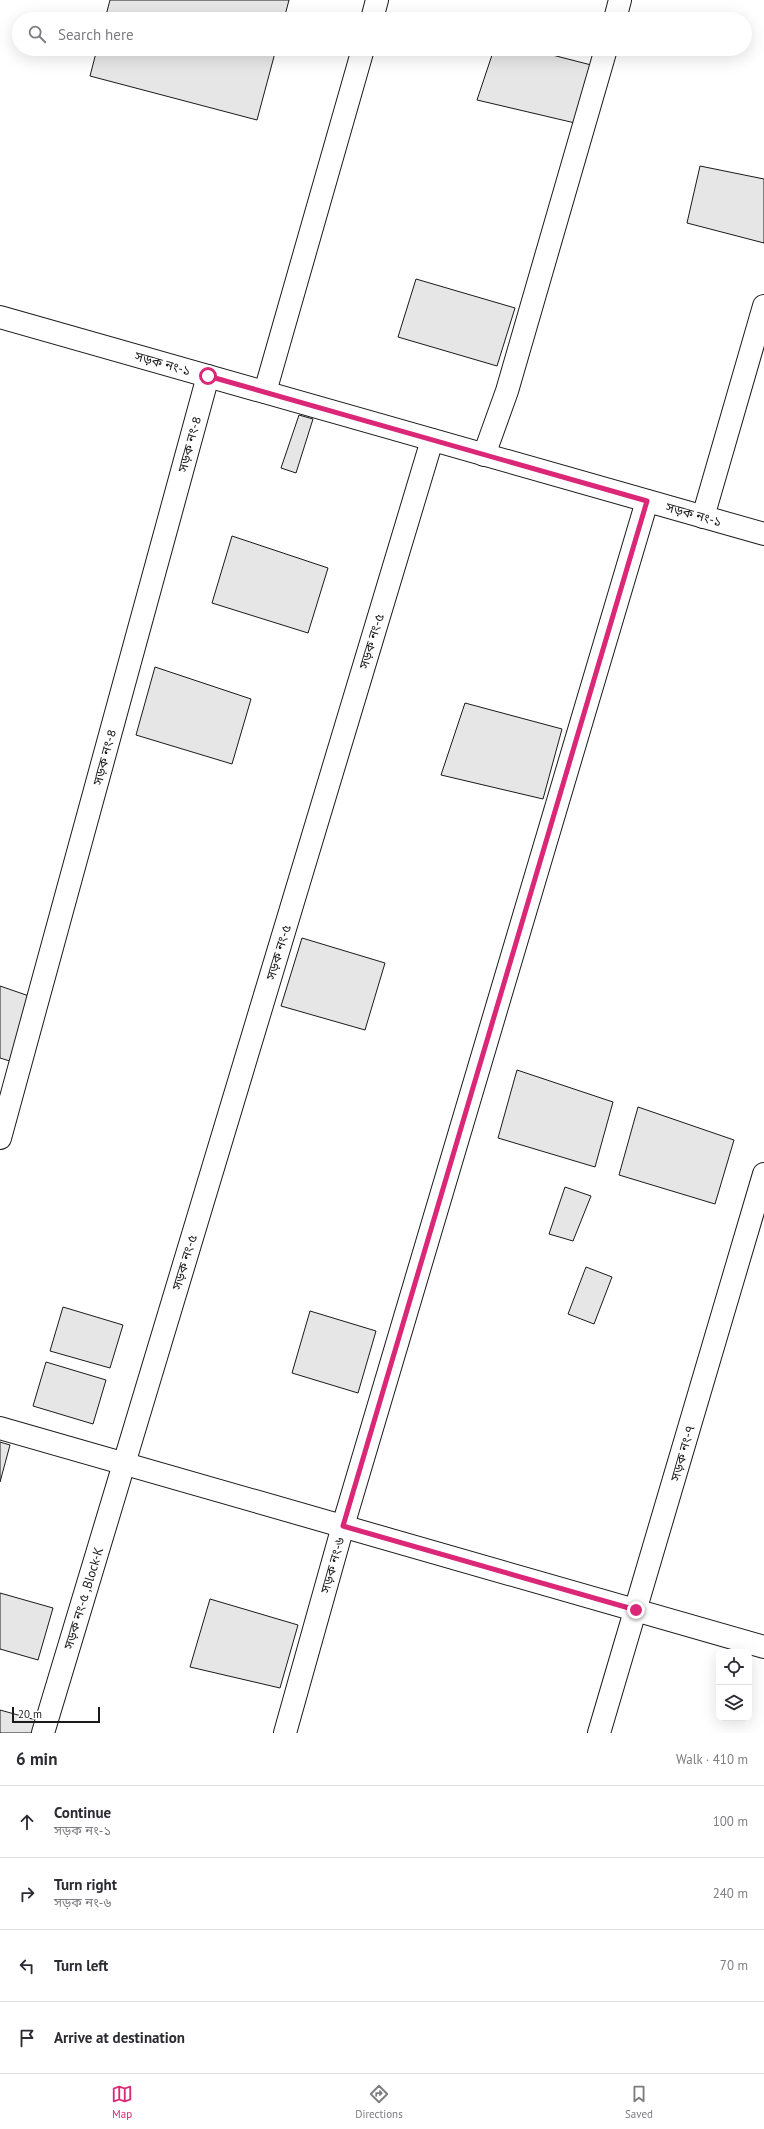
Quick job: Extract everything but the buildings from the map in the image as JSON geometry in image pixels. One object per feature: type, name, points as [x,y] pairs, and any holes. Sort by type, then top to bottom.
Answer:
[{"type":"street","points":[[374,12],[377,0]]},
{"type":"street","points":[[617,12],[620,0]]},
{"type":"street","points":[[265,392],[361,56]]},
{"type":"street","points":[[484,455],[507,391],[604,56]]},
{"type":"street","points":[[703,517],[764,306]]},
{"type":"street","name":"সড়ক নং-১","points":[[0,317],[764,534]]},
{"type":"street","name":"সড়ক নং-৪","points":[[0,1138],[208,376]]},
{"type":"street","name":"সড়ক নং-৫","points":[[124,1464],[432,440]]},
{"type":"street","name":"সড়ক নং-৬","points":[[285,1733],[343,1526],[647,501]]},
{"type":"street","name":"সড়ক নং-৭","points":[[599,1733],[764,1174]]},
{"type":"street","points":[[0,1428],[764,1647]]},
{"type":"street","name":"সড়ক নং-৫ ,Block-K","points":[[43,1733],[124,1464]]},
{"type":"route","points":[[208,376],[647,501],[343,1526],[636,1610]]}]
